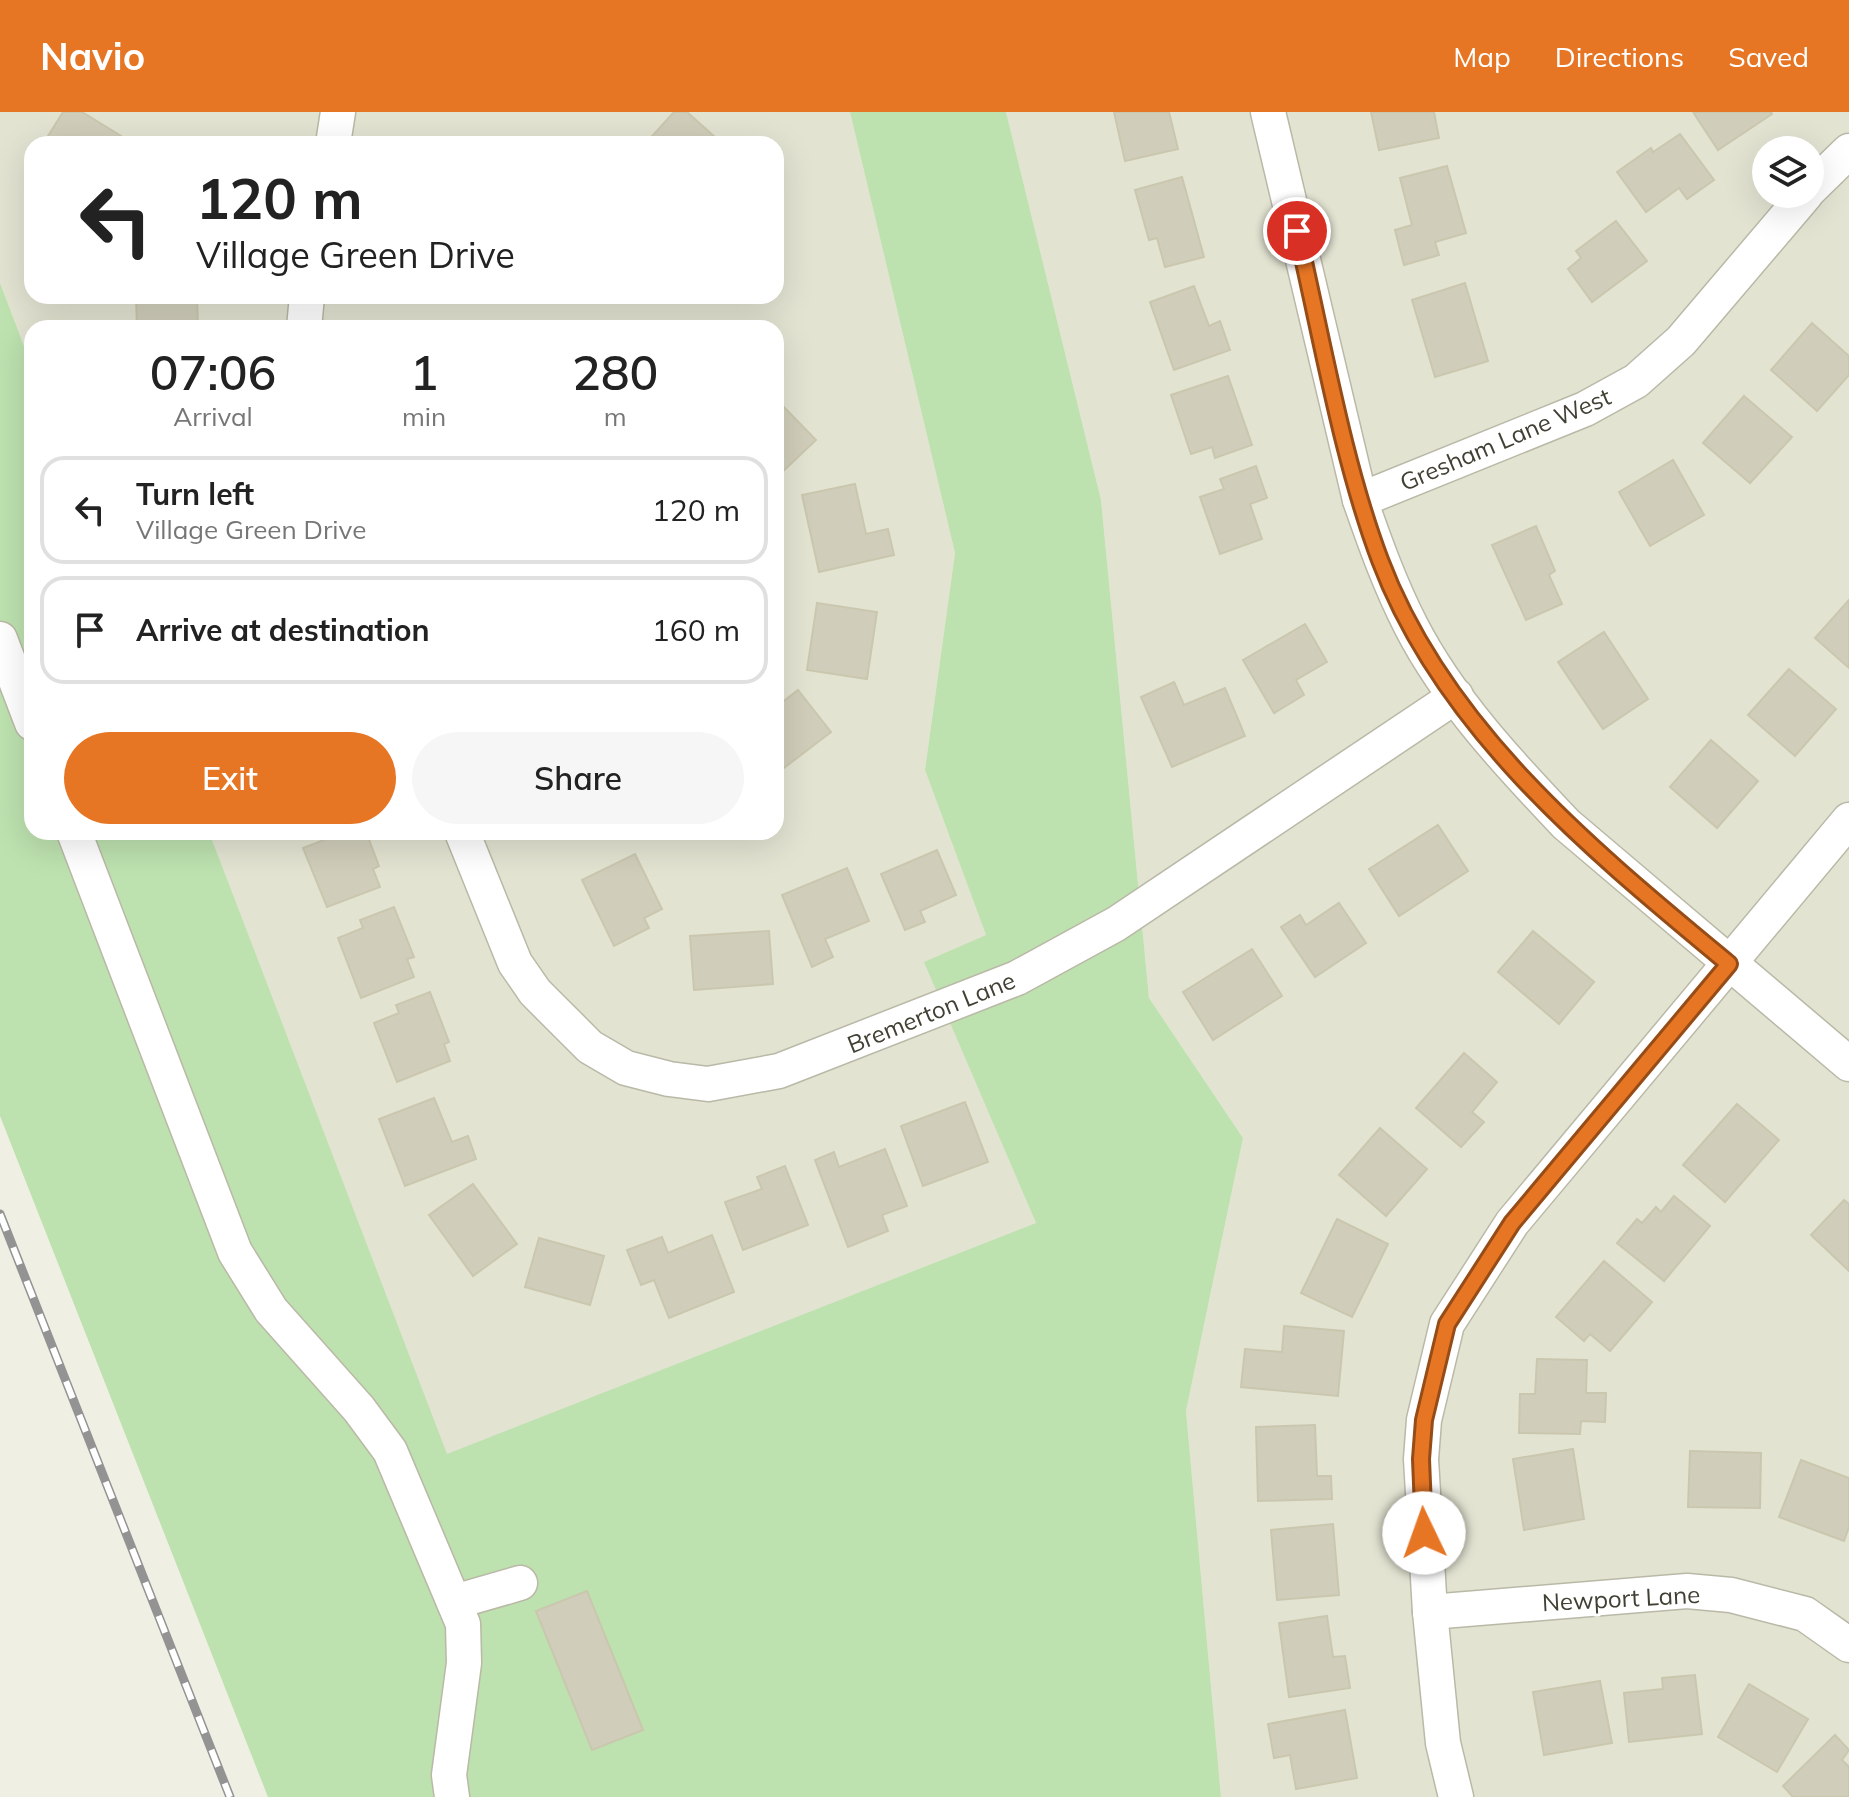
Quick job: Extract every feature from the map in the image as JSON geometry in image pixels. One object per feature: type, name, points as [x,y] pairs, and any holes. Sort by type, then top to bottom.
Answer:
[{"type":"street","points":[[334,136],[338,112]]},
{"type":"street","points":[[1268,112],[1360,500],[1381,562],[1412,628],[1456,696],[1524,779],[1566,824],[1849,1064]]},
{"type":"street","points":[[1824,175],[1849,151]]},
{"type":"street","name":"Gresham Lane West","points":[[1360,500],[1585,409],[1636,381],[1681,341],[1794,208]]},
{"type":"street","points":[[0,639],[24,702]]},
{"type":"street","name":"Bremerton Lane","points":[[465,840],[515,963],[535,992],[559,1017],[590,1047],[626,1068],[669,1079],[708,1084],[779,1071],[1052,961],[1116,924],[1456,696]]},
{"type":"street","points":[[1456,1797],[1443,1743],[1430,1612],[1421,1459],[1424,1420],[1447,1324],[1512,1223],[1849,820]]},
{"type":"street","points":[[77,840],[235,1252],[271,1310],[359,1409],[390,1451],[463,1624],[464,1663],[449,1775],[452,1797]]},
{"type":"street","points":[[454,1602],[520,1583]]},
{"type":"street","name":"Newport Lane","points":[[1430,1612],[1687,1591],[1731,1595],[1805,1614],[1849,1645]]},
{"type":"shaded area","points":[[0,112],[850,112],[955,553],[925,770],[986,935],[925,962],[1036,1223],[446,1455],[212,840],[784,840],[784,320],[24,320],[24,346],[0,283]]},
{"type":"shaded area","points":[[1006,112],[1849,112],[1849,1797],[1221,1797],[1186,1411],[1243,1138],[1149,998],[1101,500]]},
{"type":"green space","points":[[850,112],[1006,112],[1101,500],[1149,998],[1243,1138],[1186,1411],[1221,1797],[268,1797],[0,1116],[0,283],[24,346],[24,840],[212,840],[447,1454],[1036,1223],[924,962],[986,935],[925,770],[955,553]]},
{"type":"building","points":[[63,112],[82,112],[121,136],[48,136]]},
{"type":"building","points":[[674,112],[687,112],[714,136],[652,136]]},
{"type":"building","points":[[1114,112],[1169,112],[1178,149],[1125,161]]},
{"type":"building","points":[[1371,112],[1434,112],[1439,138],[1379,150]]},
{"type":"building","points":[[1693,112],[1771,112],[1772,114],[1718,150]]},
{"type":"building","points":[[1680,134],[1714,180],[1687,199],[1679,188],[1646,212],[1617,172],[1651,148],[1653,152]]},
{"type":"building","points":[[1447,166],[1466,233],[1435,242],[1439,255],[1404,265],[1395,230],[1412,225],[1400,178]]},
{"type":"building","points":[[1182,177],[1204,257],[1165,267],[1157,238],[1149,240],[1135,190]]},
{"type":"building","points":[[1616,221],[1647,261],[1592,302],[1568,269],[1581,258],[1576,251]]},
{"type":"building","points":[[1465,283],[1488,361],[1435,377],[1412,300]]},
{"type":"building","points":[[1194,286],[1209,326],[1220,321],[1230,350],[1174,370],[1150,302]]},
{"type":"building","points":[[136,304],[197,304],[198,320],[137,320]]},
{"type":"building","points":[[1812,323],[1849,356],[1849,375],[1817,411],[1771,370]]},
{"type":"building","points":[[1228,376],[1252,445],[1215,458],[1212,447],[1191,454],[1171,395]]},
{"type":"building","points":[[1744,396],[1792,437],[1750,483],[1703,443]]},
{"type":"building","points":[[784,407],[816,440],[784,470]]},
{"type":"building","points":[[1673,460],[1704,515],[1650,546],[1619,492]]},
{"type":"building","points":[[1256,466],[1267,498],[1250,504],[1262,539],[1220,554],[1200,497],[1224,489],[1220,479]]},
{"type":"building","points":[[855,484],[866,534],[888,529],[894,555],[819,572],[802,495]]},
{"type":"building","points":[[1536,526],[1555,571],[1549,575],[1562,604],[1526,620],[1492,545]]},
{"type":"building","points":[[1849,600],[1849,668],[1815,638]]},
{"type":"building","points":[[817,603],[877,612],[867,679],[807,670]]},
{"type":"building","points":[[1305,624],[1327,662],[1296,680],[1304,695],[1274,713],[1243,660]]},
{"type":"building","points":[[1604,632],[1648,699],[1603,729],[1558,662]]},
{"type":"building","points":[[1789,669],[1836,709],[1795,756],[1748,715]]},
{"type":"building","points":[[1174,682],[1184,705],[1225,688],[1245,736],[1172,767],[1141,697]]},
{"type":"building","points":[[798,690],[831,732],[784,768],[784,701]]},
{"type":"building","points":[[1711,740],[1758,781],[1717,828],[1670,787]]},
{"type":"building","points":[[1438,825],[1468,871],[1399,916],[1369,869]]},
{"type":"building","points":[[324,840],[369,840],[379,866],[373,869],[380,887],[327,907],[303,848]]},
{"type":"building","points":[[937,850],[956,895],[920,911],[925,922],[905,930],[881,874]]},
{"type":"building","points":[[635,854],[662,909],[644,918],[649,928],[614,946],[582,880]]},
{"type":"building","points":[[847,868],[869,921],[825,939],[833,957],[812,967],[782,895]]},
{"type":"building","points":[[1339,903],[1366,943],[1315,977],[1281,927],[1300,915],[1306,925]]},
{"type":"building","points":[[394,907],[414,957],[407,959],[414,977],[361,998],[338,938],[363,928],[360,920]]},
{"type":"building","points":[[769,931],[773,984],[694,990],[690,936]]},
{"type":"building","points":[[1533,931],[1594,982],[1559,1024],[1498,972]]},
{"type":"building","points":[[1252,949],[1282,996],[1213,1040],[1183,992]]},
{"type":"building","points":[[430,992],[449,1042],[444,1044],[450,1061],[397,1082],[374,1023],[399,1013],[396,1005]]},
{"type":"building","points":[[1464,1053],[1497,1082],[1472,1112],[1484,1122],[1461,1147],[1416,1108]]},
{"type":"building","points":[[434,1098],[452,1142],[468,1136],[476,1159],[405,1186],[379,1119]]},
{"type":"building","points":[[965,1102],[988,1162],[923,1186],[901,1126]]},
{"type":"building","points":[[1737,1104],[1779,1140],[1725,1202],[1683,1165]]},
{"type":"building","points":[[1380,1128],[1427,1169],[1386,1216],[1339,1175]]},
{"type":"building","points":[[885,1149],[907,1206],[882,1215],[888,1231],[848,1247],[815,1160],[834,1152],[839,1167]]},
{"type":"building","points":[[785,1166],[808,1225],[743,1250],[725,1202],[762,1189],[757,1177]]},
{"type":"building","points":[[473,1184],[517,1244],[473,1276],[429,1215]]},
{"type":"building","points":[[1674,1196],[1710,1226],[1664,1281],[1617,1243],[1637,1219],[1642,1223],[1656,1207],[1661,1212]]},
{"type":"building","points":[[1844,1200],[1849,1204],[1849,1271],[1811,1235]]},
{"type":"building","points":[[1337,1219],[1388,1244],[1352,1317],[1301,1293]]},
{"type":"building","points":[[712,1235],[734,1292],[669,1318],[654,1280],[641,1285],[627,1250],[662,1237],[668,1253]]},
{"type":"building","points":[[539,1238],[604,1256],[590,1305],[525,1287]]},
{"type":"building","points":[[1604,1261],[1652,1302],[1610,1351],[1590,1334],[1584,1341],[1556,1317]]},
{"type":"building","points":[[1284,1326],[1344,1331],[1338,1396],[1241,1387],[1245,1349],[1282,1352]]},
{"type":"building","points":[[1537,1359],[1587,1360],[1586,1393],[1606,1393],[1605,1422],[1581,1421],[1580,1434],[1519,1433],[1520,1394],[1535,1394]]},
{"type":"building","points":[[1315,1425],[1317,1476],[1331,1476],[1332,1499],[1258,1501],[1256,1427]]},
{"type":"building","points":[[1573,1449],[1584,1519],[1524,1530],[1513,1459]]},
{"type":"building","points":[[1690,1451],[1761,1453],[1760,1508],[1688,1507]]},
{"type":"building","points":[[1801,1460],[1849,1478],[1849,1527],[1844,1541],[1779,1517]]},
{"type":"building","points":[[1333,1524],[1339,1595],[1277,1600],[1271,1530]]},
{"type":"building","points":[[587,1591],[643,1730],[592,1750],[536,1611]]},
{"type":"building","points":[[1327,1616],[1333,1657],[1345,1656],[1350,1688],[1289,1697],[1279,1623]]},
{"type":"building","points":[[1695,1675],[1702,1734],[1629,1742],[1624,1693],[1663,1689],[1662,1678]]},
{"type":"building","points":[[1600,1681],[1612,1743],[1544,1755],[1533,1692]]},
{"type":"building","points":[[1749,1684],[1808,1719],[1777,1772],[1718,1737]]},
{"type":"building","points":[[1345,1710],[1357,1778],[1296,1789],[1290,1755],[1274,1758],[1268,1724]]},
{"type":"building","points":[[1835,1735],[1849,1750],[1842,1760],[1849,1767],[1849,1797],[1793,1797],[1783,1786]]},
{"type":"railway","points":[[0,1214],[230,1797]]},
{"type":"route","points":[[1297,231],[1360,500],[1381,562],[1412,628],[1456,696],[1524,779],[1566,824],[1729,964],[1512,1223],[1447,1324],[1424,1420],[1421,1506],[1424,1533]]}]
